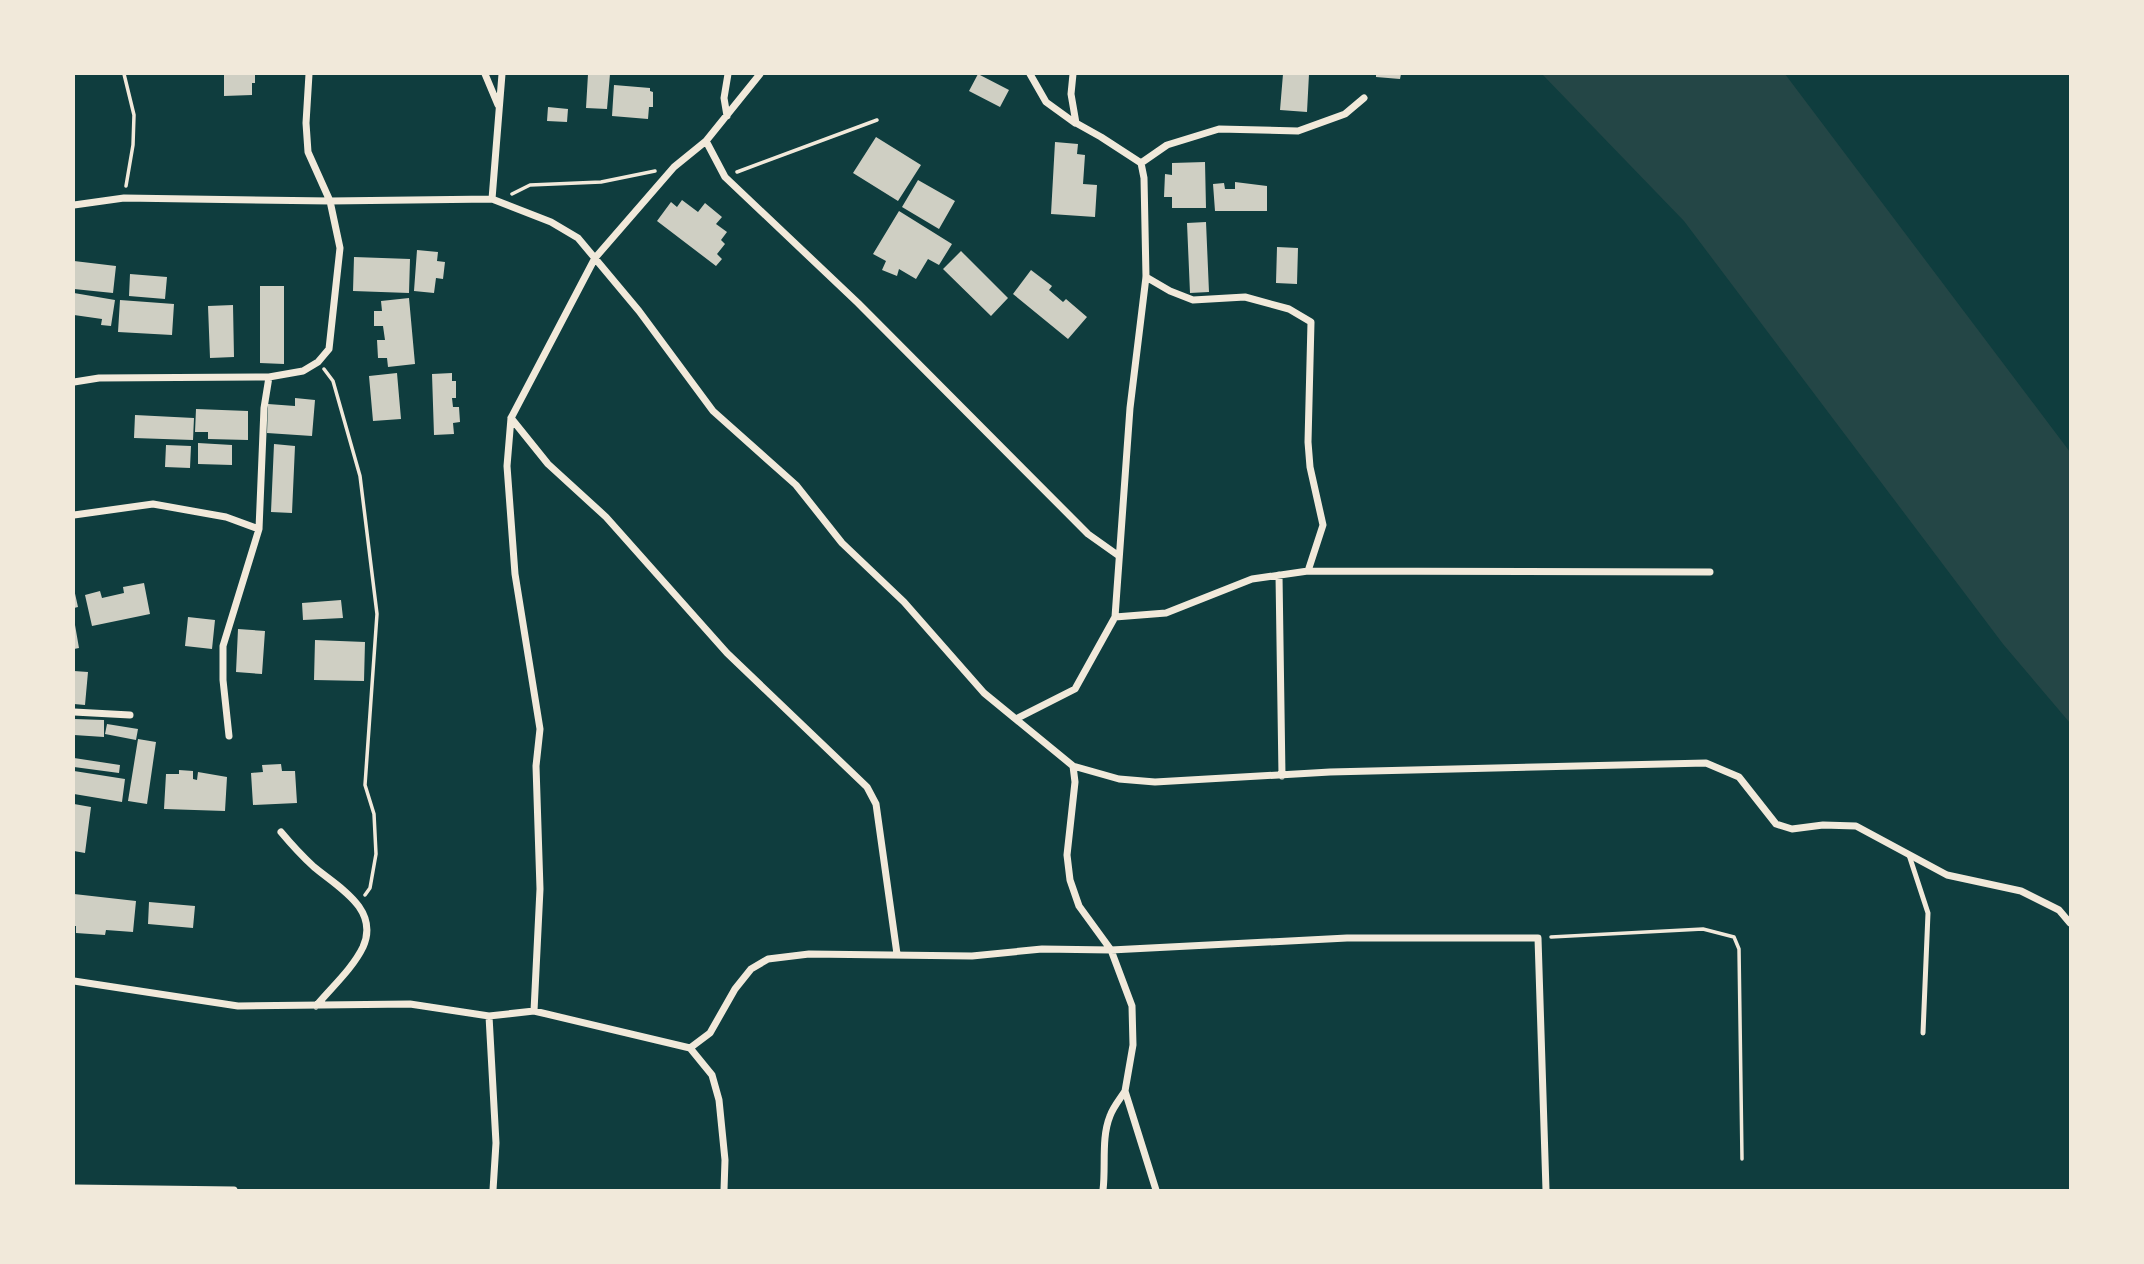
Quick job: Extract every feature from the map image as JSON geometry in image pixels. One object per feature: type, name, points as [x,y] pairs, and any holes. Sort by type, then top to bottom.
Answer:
[{"type":"street","points":[[74,382],[99,379],[269,377],[303,371],[318,362],[329,349],[340,248],[330,201],[308,152],[306,123],[309,74]]},
{"type":"street","points":[[485,74],[500,108]]},
{"type":"street","points":[[492,199],[502,74]]},
{"type":"street","points":[[727,116],[724,97],[728,74]]},
{"type":"street","points":[[534,1011],[540,889],[536,766],[540,729],[515,574],[508,466],[511,418],[595,258],[674,167],[706,141],[760,74]]},
{"type":"street","points":[[1016,719],[1075,689],[1115,617],[1129,408],[1146,277],[1144,178],[1141,163],[1046,102],[1030,74]]},
{"type":"street","points":[[1073,74],[1071,94],[1076,123]]},
{"type":"street","points":[[1141,163],[1167,145],[1219,129],[1298,131],[1345,114],[1364,98]]},
{"type":"street","points":[[706,141],[725,177],[858,303],[1088,534],[1119,556]]},
{"type":"street","points":[[74,205],[124,198],[330,201],[492,199],[551,222],[578,238],[639,311],[713,411],[796,485],[842,543],[904,602],[984,693],[1073,766],[1119,779],[1155,782],[1330,772],[1706,763],[1739,777],[1776,824],[1792,829],[1823,825],[1856,826],[1947,875],[2021,891],[2059,910],[2070,923]]},
{"type":"street","points":[[1146,277],[1193,300],[1245,297],[1289,309],[1311,321],[1307,442],[1323,525],[1308,571]]},
{"type":"street","points":[[229,736],[223,680],[223,646],[259,529],[264,408],[269,377]]},
{"type":"street","points":[[511,418],[548,464],[606,517],[727,653],[867,787],[876,804],[897,954]]},
{"type":"street","points":[[74,515],[153,504],[226,517],[259,529]]},
{"type":"street","points":[[1115,617],[1166,613],[1252,579],[1308,571],[1710,572]]},
{"type":"street","points":[[1279,575],[1282,776]]},
{"type":"street","points":[[74,712],[130,715]]},
{"type":"street","points":[[1073,766],[1075,782],[1067,856],[1070,880],[1079,906],[1111,950],[1132,1006],[1133,1045],[1125,1091],[1110,1115],[1105,1135],[1103,1191]]},
{"type":"street","points":[[281,832],[307,860],[339,884],[359,904],[366,929],[363,946],[315,1006]]},
{"type":"street","points":[[690,1048],[710,1033],[735,989],[751,969],[768,959],[809,954],[972,956],[1042,949],[1111,950],[1335,939],[1538,938],[1546,1191]]},
{"type":"street","points":[[74,981],[237,1006],[410,1004],[489,1016],[534,1011],[690,1048],[712,1075],[719,1100],[725,1160],[724,1191]]},
{"type":"street","points":[[489,1016],[496,1143],[493,1191]]},
{"type":"street","points":[[1125,1091],[1156,1191]]},
{"type":"street","points":[[74,1188],[234,1191]]},
{"type":"lane","points":[[1909,855],[1928,913],[1923,1033]]},
{"type":"path","points":[[124,74],[134,115],[133,145],[124,198]]},
{"type":"path","points":[[725,177],[877,120]]},
{"type":"path","points":[[502,202],[530,185],[547,182],[601,182],[674,167]]},
{"type":"path","points":[[318,362],[333,381],[359,475],[377,614],[365,785],[374,814],[376,854],[370,888],[359,904]]},
{"type":"path","points":[[1538,938],[1703,929],[1734,937],[1739,949],[1742,1159]]},
{"type":"shaded area","points":[[1542,74],[1785,74],[2070,452],[2070,723],[2003,644],[1684,221]]},
{"type":"building","points":[[224,74],[255,74],[252,95],[224,96]]},
{"type":"building","points":[[588,74],[610,74],[607,109],[586,108]]},
{"type":"building","points":[[978,74],[1009,90],[1000,107],[969,91]]},
{"type":"building","points":[[1283,74],[1309,74],[1307,112],[1280,110]]},
{"type":"building","points":[[1376,74],[1401,74],[1400,79],[1376,77]]},
{"type":"building","points":[[614,85],[650,88],[653,92],[653,107],[649,107],[648,119],[612,116]]},
{"type":"building","points":[[548,107],[568,109],[567,122],[547,121]]},
{"type":"building","points":[[876,137],[921,165],[898,201],[853,173]]},
{"type":"building","points":[[1055,142],[1078,144],[1077,154],[1085,155],[1083,184],[1097,185],[1095,217],[1051,214]]},
{"type":"building","points":[[1205,162],[1206,208],[1172,208],[1172,197],[1164,197],[1165,174],[1172,175],[1172,163]]},
{"type":"building","points":[[918,180],[955,201],[939,229],[902,207]]},
{"type":"building","points":[[1235,182],[1267,186],[1267,211],[1215,211],[1213,184],[1224,183],[1225,189],[1235,189]]},
{"type":"building","points":[[682,200],[698,212],[705,203],[722,217],[716,224],[727,232],[721,240],[725,244],[717,254],[722,259],[716,266],[657,221],[671,202],[677,207]]},
{"type":"building","points":[[899,211],[952,244],[939,265],[928,259],[916,279],[899,269],[897,276],[882,270],[886,261],[873,254]]},
{"type":"building","points":[[1206,222],[1209,292],[1190,293],[1187,223]]},
{"type":"building","points":[[1277,247],[1298,248],[1297,284],[1276,283]]},
{"type":"building","points":[[417,250],[438,252],[437,261],[445,262],[443,279],[436,278],[434,293],[414,291]]},
{"type":"building","points":[[961,251],[1008,298],[991,316],[943,269]]},
{"type":"building","points":[[354,257],[410,259],[409,293],[353,291]]},
{"type":"building","points":[[74,261],[116,266],[113,293],[74,289]]},
{"type":"building","points":[[1031,270],[1052,286],[1049,290],[1063,302],[1066,299],[1087,317],[1068,339],[1013,294]]},
{"type":"building","points":[[130,274],[167,277],[165,299],[129,296]]},
{"type":"building","points":[[260,286],[284,286],[284,364],[260,363]]},
{"type":"building","points":[[74,293],[115,300],[111,326],[101,325],[102,319],[74,315]]},
{"type":"building","points":[[409,298],[415,364],[388,367],[387,358],[378,358],[377,340],[385,340],[383,326],[374,326],[374,311],[382,311],[381,301]]},
{"type":"building","points":[[120,300],[174,304],[172,335],[118,332]]},
{"type":"building","points":[[233,305],[234,357],[210,358],[208,306]]},
{"type":"building","points":[[397,373],[401,419],[373,421],[369,376]]},
{"type":"building","points":[[452,373],[452,381],[456,381],[453,407],[459,407],[460,422],[453,423],[454,434],[434,435],[432,374]]},
{"type":"building","points":[[295,398],[315,400],[312,436],[267,433],[268,404],[295,406]]},
{"type":"building","points":[[196,409],[248,411],[248,440],[208,439],[208,432],[195,432]]},
{"type":"building","points":[[135,415],[194,418],[193,440],[134,438]]},
{"type":"building","points":[[198,443],[232,445],[232,465],[198,464]]},
{"type":"building","points":[[274,444],[295,446],[292,513],[271,512]]},
{"type":"building","points":[[166,445],[191,446],[190,468],[165,467]]},
{"type":"building","points":[[144,583],[150,614],[92,626],[85,595],[100,591],[102,598],[124,593],[123,587]]},
{"type":"building","points":[[74,589],[78,607],[74,608]]},
{"type":"building","points":[[341,600],[343,618],[303,620],[302,603]]},
{"type":"building","points":[[188,617],[215,620],[212,649],[185,646]]},
{"type":"building","points":[[74,626],[79,648],[74,649]]},
{"type":"building","points":[[238,629],[265,631],[262,674],[236,672]]},
{"type":"building","points":[[315,640],[365,642],[364,681],[314,680]]},
{"type":"building","points":[[74,671],[88,672],[85,705],[74,704]]},
{"type":"building","points":[[74,719],[104,720],[104,737],[74,735]]},
{"type":"building","points":[[107,724],[138,729],[136,740],[105,734]]},
{"type":"building","points":[[138,739],[156,742],[147,804],[128,801]]},
{"type":"building","points":[[74,758],[120,765],[119,773],[74,767]]},
{"type":"building","points":[[281,764],[282,771],[295,771],[297,803],[253,805],[251,773],[263,772],[262,765]]},
{"type":"building","points":[[179,770],[193,771],[193,779],[197,780],[198,772],[227,777],[225,811],[164,809],[166,774],[179,774]]},
{"type":"building","points":[[74,771],[125,779],[122,802],[74,794]]},
{"type":"building","points":[[74,804],[91,807],[85,853],[74,851]]},
{"type":"building","points":[[74,894],[136,901],[133,932],[106,930],[105,935],[76,933]]},
{"type":"building","points":[[149,902],[195,906],[193,928],[148,924]]}]
